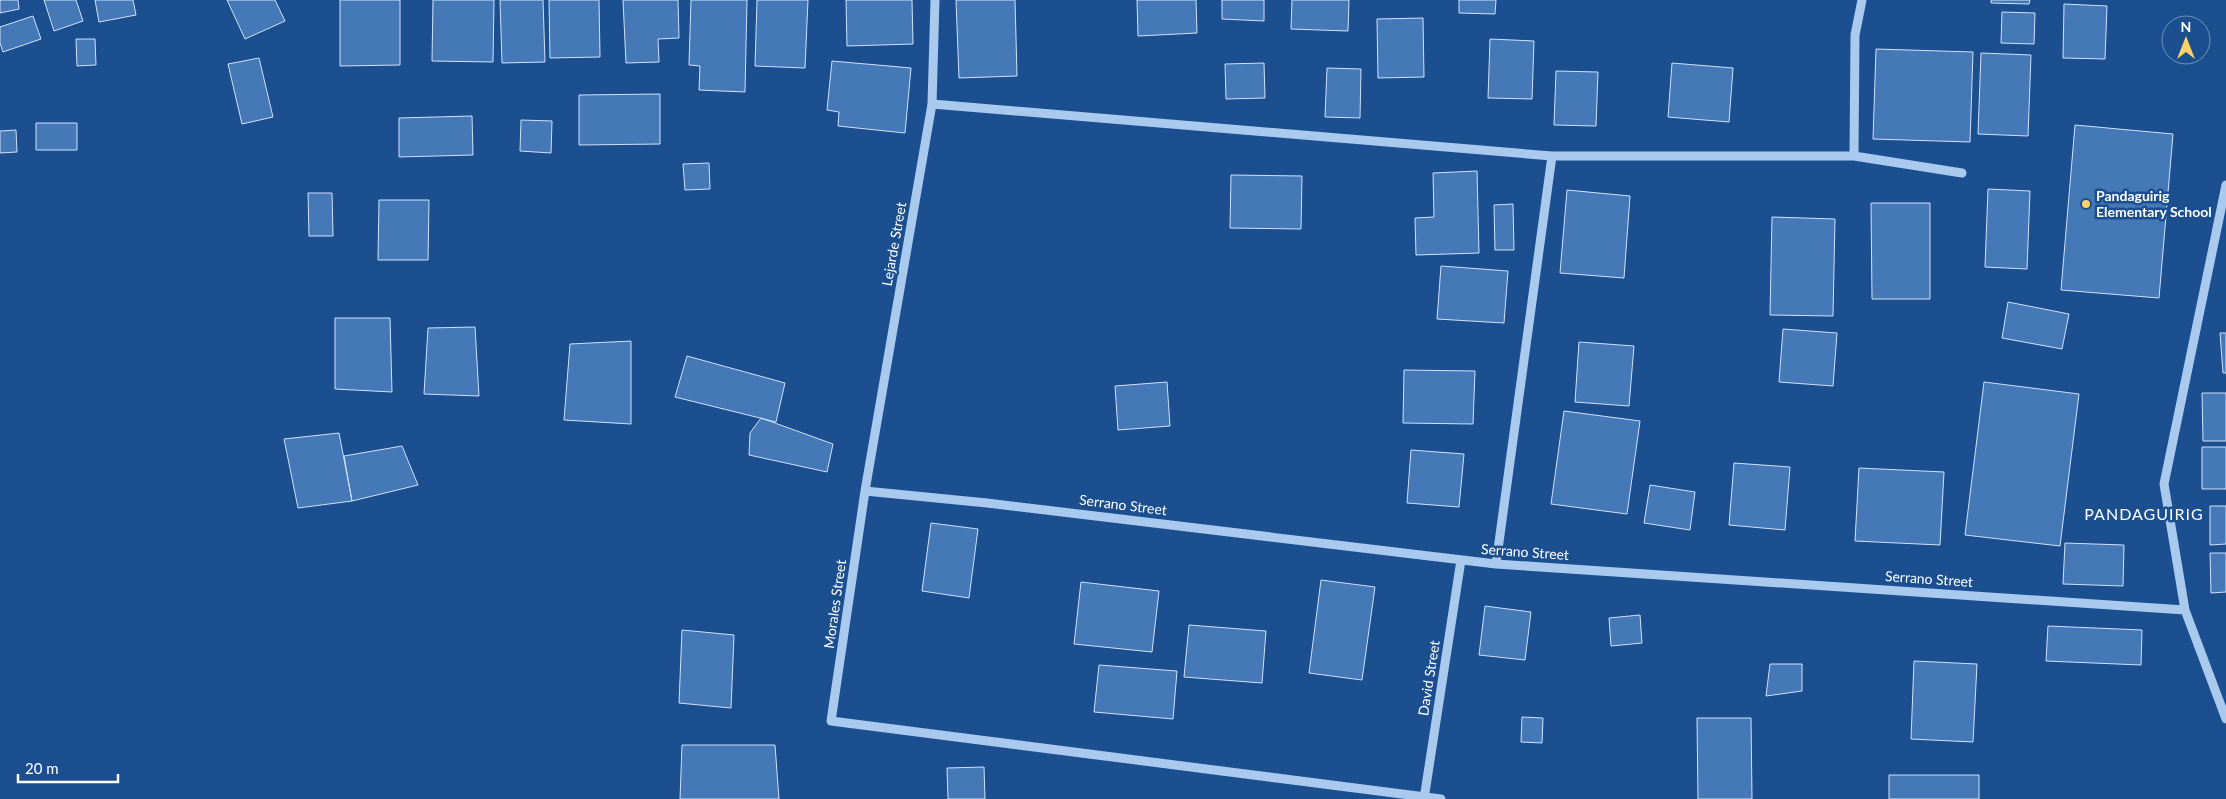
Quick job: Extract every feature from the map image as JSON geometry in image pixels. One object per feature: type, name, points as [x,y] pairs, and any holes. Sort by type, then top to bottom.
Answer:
[{"type":"street","name":"Lejarde Street","points":[[865,491],[932,104],[935,0]]},
{"type":"street","points":[[1854,156],[1855,35],[1862,0]]},
{"type":"street","points":[[932,104],[1552,156],[1854,156],[1962,173]]},
{"type":"street","points":[[1496,564],[1552,156]]},
{"type":"street","points":[[2226,185],[2164,484],[2185,610],[2226,719]]},
{"type":"street","name":"Serrano Street","points":[[865,491],[986,503],[1496,564],[2185,610]]},
{"type":"street","name":"Morales Street","points":[[865,491],[831,721],[1424,798]]},
{"type":"street","name":"David Street","points":[[1424,798],[1460,560]]},
{"type":"street","points":[[1424,798],[1441,799]]},
{"type":"building","points":[[0,0],[18,0],[19,9],[0,13]]},
{"type":"building","points":[[44,0],[76,0],[83,21],[54,31]]},
{"type":"building","points":[[95,0],[133,0],[136,15],[99,22]]},
{"type":"building","points":[[227,0],[275,0],[285,21],[245,39]]},
{"type":"building","points":[[340,0],[400,0],[400,65],[340,66]]},
{"type":"building","points":[[433,0],[494,0],[493,62],[432,61]]},
{"type":"building","points":[[500,0],[543,0],[545,62],[502,63]]},
{"type":"building","points":[[549,0],[599,0],[600,57],[550,58]]},
{"type":"building","points":[[623,0],[678,0],[679,38],[658,39],[659,62],[626,63]]},
{"type":"building","points":[[691,0],[747,0],[745,92],[699,90],[700,66],[689,65]]},
{"type":"building","points":[[757,0],[808,0],[805,68],[755,66]]},
{"type":"building","points":[[846,0],[912,0],[913,44],[847,46]]},
{"type":"building","points":[[956,0],[1015,0],[1017,76],[959,78]]},
{"type":"building","points":[[1137,0],[1196,0],[1197,33],[1138,36]]},
{"type":"building","points":[[1222,0],[1264,0],[1264,21],[1222,19]]},
{"type":"building","points":[[1292,0],[1349,0],[1348,31],[1291,29]]},
{"type":"building","points":[[1459,0],[1496,0],[1495,14],[1459,13]]},
{"type":"building","points":[[1991,0],[2030,0],[2029,4],[1991,3]]},
{"type":"building","points":[[2064,4],[2107,6],[2105,59],[2063,58]]},
{"type":"building","points":[[2002,12],[2035,13],[2034,44],[2001,43]]},
{"type":"building","points":[[33,16],[41,39],[3,52],[0,43],[0,27]]},
{"type":"building","points":[[1423,18],[1424,77],[1378,78],[1377,19]]},
{"type":"building","points":[[76,39],[95,39],[96,65],[77,66]]},
{"type":"building","points":[[1490,39],[1534,41],[1532,99],[1488,98]]},
{"type":"building","points":[[1876,49],[1973,52],[1970,142],[1873,139]]},
{"type":"building","points":[[1981,53],[2031,55],[2028,136],[1978,134]]},
{"type":"building","points":[[259,58],[273,117],[242,124],[228,64]]},
{"type":"building","points":[[832,61],[911,68],[905,133],[838,126],[839,112],[827,110]]},
{"type":"building","points":[[1264,63],[1265,98],[1226,99],[1225,64]]},
{"type":"building","points":[[1672,63],[1733,68],[1729,122],[1668,117]]},
{"type":"building","points":[[1327,68],[1361,69],[1360,118],[1325,117]]},
{"type":"building","points":[[1556,71],[1598,72],[1596,126],[1554,125]]},
{"type":"building","points":[[660,94],[660,144],[579,145],[579,95]]},
{"type":"building","points":[[472,116],[473,155],[399,157],[399,118]]},
{"type":"building","points":[[521,120],[552,121],[551,153],[520,151]]},
{"type":"building","points":[[36,123],[77,123],[77,150],[36,150]]},
{"type":"building","points":[[2075,125],[2173,134],[2159,298],[2061,290]]},
{"type":"building","points":[[16,130],[17,152],[0,153],[0,131]]},
{"type":"building","points":[[709,163],[710,189],[685,190],[683,164]]},
{"type":"building","points":[[1477,171],[1479,253],[1416,255],[1415,218],[1434,217],[1433,173]]},
{"type":"building","points":[[1231,175],[1302,176],[1301,229],[1230,228]]},
{"type":"building","points":[[1988,189],[2030,191],[2027,269],[1985,267]]},
{"type":"building","points":[[1567,190],[1630,196],[1624,278],[1560,273]]},
{"type":"building","points":[[308,193],[332,193],[333,236],[309,236]]},
{"type":"building","points":[[379,200],[429,200],[428,260],[378,260]]},
{"type":"building","points":[[1871,203],[1930,203],[1930,299],[1872,299]]},
{"type":"building","points":[[1513,204],[1514,250],[1495,250],[1494,205]]},
{"type":"building","points":[[1772,217],[1835,219],[1833,316],[1770,315]]},
{"type":"building","points":[[1441,266],[1508,271],[1504,323],[1437,319]]},
{"type":"building","points":[[2008,302],[2069,314],[2062,349],[2002,338]]},
{"type":"building","points":[[335,318],[390,318],[392,392],[335,389]]},
{"type":"building","points":[[475,327],[479,396],[424,394],[428,328]]},
{"type":"building","points":[[1783,329],[1837,333],[1833,386],[1779,382]]},
{"type":"building","points":[[2220,333],[2226,333],[2226,373],[2223,373]]},
{"type":"building","points":[[631,341],[631,424],[564,420],[570,344]]},
{"type":"building","points":[[1579,342],[1634,346],[1629,406],[1575,402]]},
{"type":"building","points":[[687,356],[785,383],[776,422],[675,397]]},
{"type":"building","points":[[1404,370],[1475,371],[1473,424],[1403,423]]},
{"type":"building","points":[[1167,382],[1170,426],[1118,430],[1115,386]]},
{"type":"building","points":[[1984,382],[2079,394],[2060,546],[1965,535]]},
{"type":"building","points":[[2202,393],[2226,393],[2226,441],[2203,441]]},
{"type":"building","points":[[1564,411],[1640,421],[1627,514],[1551,504]]},
{"type":"building","points":[[761,418],[833,444],[827,472],[749,455],[750,433]]},
{"type":"building","points":[[339,433],[352,501],[298,508],[284,439]]},
{"type":"building","points":[[402,446],[418,485],[352,501],[344,456]]},
{"type":"building","points":[[2202,447],[2226,447],[2226,489],[2202,489]]},
{"type":"building","points":[[1411,450],[1464,454],[1459,507],[1407,503]]},
{"type":"building","points":[[1734,463],[1790,467],[1785,530],[1729,525]]},
{"type":"building","points":[[1859,468],[1944,472],[1940,545],[1855,541]]},
{"type":"building","points":[[1650,485],[1695,492],[1690,530],[1644,523]]},
{"type":"building","points":[[2210,506],[2226,506],[2226,544],[2210,545]]},
{"type":"building","points":[[931,523],[978,529],[969,598],[922,591]]},
{"type":"building","points":[[2065,543],[2124,545],[2123,586],[2063,584]]},
{"type":"building","points":[[2210,553],[2226,553],[2226,592],[2211,593]]},
{"type":"building","points":[[1321,580],[1375,587],[1362,680],[1309,673]]},
{"type":"building","points":[[1081,582],[1159,591],[1152,652],[1074,644]]},
{"type":"building","points":[[1485,606],[1531,612],[1525,660],[1479,655]]},
{"type":"building","points":[[1640,615],[1642,643],[1611,646],[1609,618]]},
{"type":"building","points":[[1189,625],[1266,631],[1262,683],[1184,677]]},
{"type":"building","points":[[2048,626],[2142,630],[2141,665],[2046,661]]},
{"type":"building","points":[[682,630],[734,635],[731,708],[679,703]]},
{"type":"building","points":[[1914,661],[1977,664],[1973,742],[1911,739]]},
{"type":"building","points":[[1770,664],[1802,664],[1802,691],[1766,696]]},
{"type":"building","points":[[1099,665],[1177,671],[1173,719],[1094,712]]},
{"type":"building","points":[[1522,717],[1543,718],[1542,743],[1521,742]]},
{"type":"building","points":[[1697,718],[1751,718],[1752,799],[1698,799]]},
{"type":"building","points":[[682,745],[775,745],[779,799],[680,799]]},
{"type":"building","points":[[984,767],[985,799],[948,799],[947,768]]},
{"type":"building","points":[[1889,775],[1979,775],[1979,799],[1889,799]]},
{"type":"place","name":"Pandaguirig Elementary School","points":[[2086,204]]},
{"type":"district","name":"PANDAGUIRIG","points":[[2144,514]]}]
